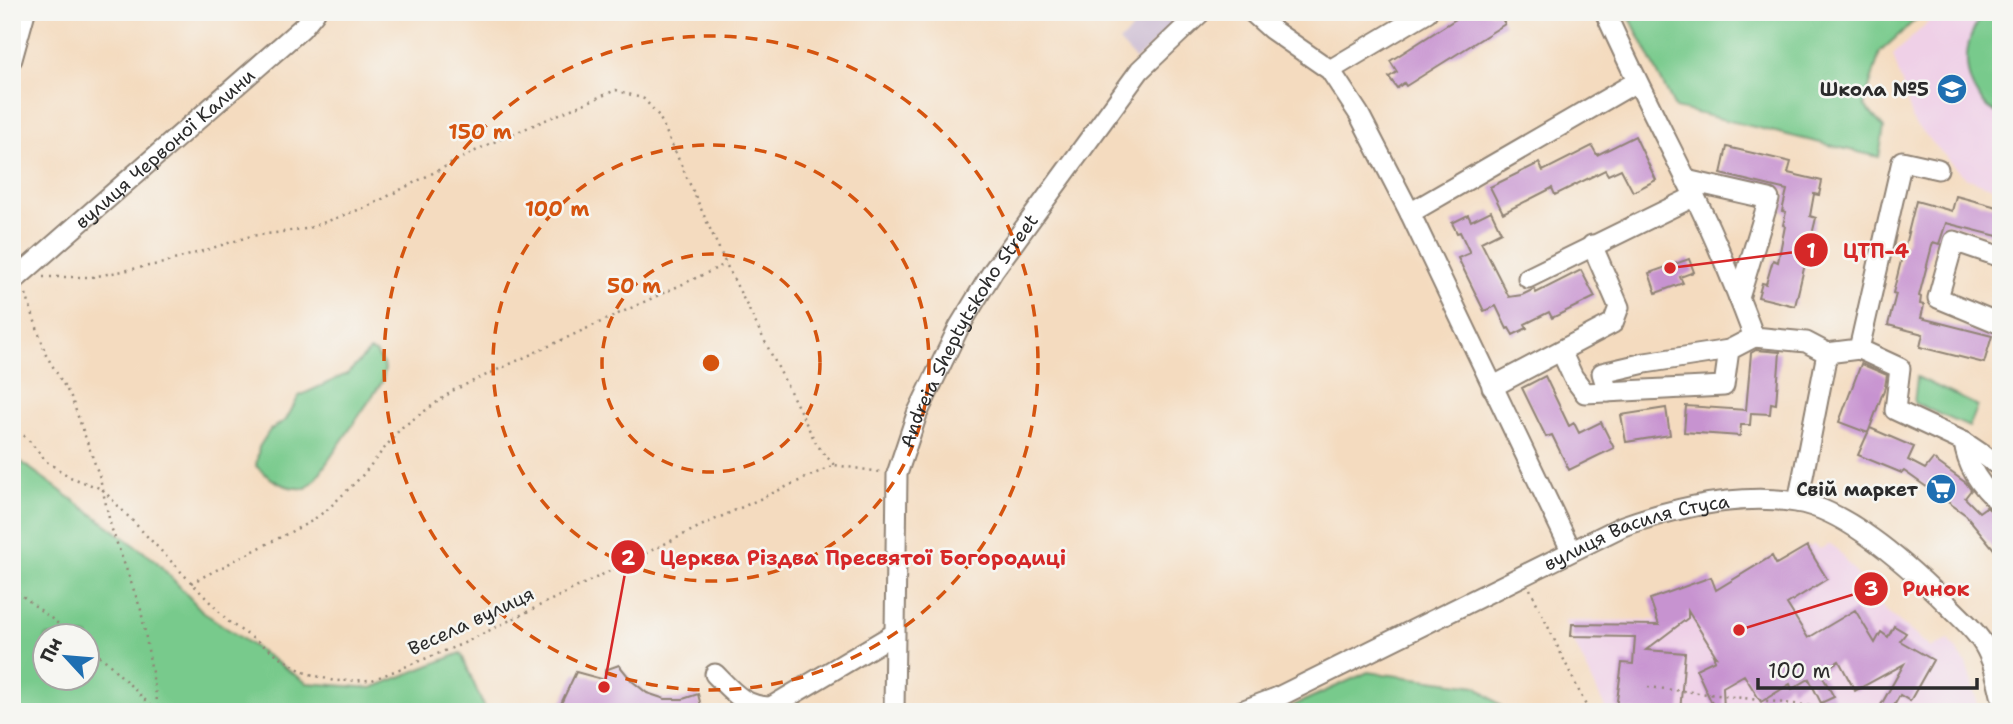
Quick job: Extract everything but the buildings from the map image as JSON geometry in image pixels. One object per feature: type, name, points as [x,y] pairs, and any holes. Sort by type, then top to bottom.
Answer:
[{"type":"street","points":[[12,59],[25,12]]},
{"type":"street","name":"вулиця Червоної Калини","points":[[16,279],[302,29],[315,12]]},
{"type":"street","name":"Andreia Sheptytskoho Street","points":[[894,712],[897,474],[918,414],[959,327],[993,271],[1140,70],[1201,12]]},
{"type":"street","points":[[1252,12],[1329,70],[1359,114],[1410,213],[1572,550]]},
{"type":"street","points":[[1329,70],[1427,12]]},
{"type":"street","points":[[1605,12],[1636,82],[1690,188],[1754,337]]},
{"type":"street","points":[[1410,213],[1636,82]]},
{"type":"street","points":[[1859,349],[1902,161],[1938,169]]},
{"type":"street","points":[[1528,278],[1592,245],[1690,188],[1769,199],[1739,299]]},
{"type":"street","points":[[2001,257],[1954,241],[1938,298],[2001,324]]},
{"type":"street","points":[[1492,387],[1613,323],[1619,307],[1592,245]]},
{"type":"street","points":[[1608,392],[1602,373],[1644,363],[1729,350],[1754,337],[1806,342],[1827,353],[1859,349],[1900,369],[1895,410],[1964,442],[2001,467]]},
{"type":"street","points":[[1561,351],[1573,377],[1585,393],[1724,386],[1729,350]]},
{"type":"street","points":[[1798,502],[1827,353]]},
{"type":"street","points":[[1964,442],[1966,457],[1983,488],[2001,504]]},
{"type":"street","name":"вулиця Василя Стуса","points":[[1239,712],[1276,698],[1623,526],[1698,505],[1761,499],[1798,502],[1826,512],[1857,529],[1924,581],[1984,643],[1998,672],[2001,695]]},
{"type":"street","points":[[715,674],[741,700],[756,707],[771,707],[894,634]]},
{"type":"path","points":[[158,712],[141,610],[111,527],[100,478],[71,397],[46,355],[16,279],[92,277],[164,263],[251,236],[306,229],[369,206],[487,145],[616,90],[644,99],[659,116],[726,264],[817,445],[834,465],[897,474]]},
{"type":"path","points":[[191,583],[310,522],[328,509],[361,477],[401,428],[454,390],[726,264]]},
{"type":"path","points":[[12,428],[26,437],[47,462],[70,478],[102,489]]},
{"type":"path","name":"Весела вулиця","points":[[102,489],[230,623],[303,672],[334,681],[372,680],[462,644],[703,525],[834,465]]},
{"type":"path","points":[[1524,577],[1589,712]]},
{"type":"path","points":[[12,588],[56,622]]},
{"type":"path","points":[[102,658],[158,712]]},
{"type":"path","points":[[1648,687],[1811,706],[1923,712],[2001,709]]},
{"type":"shaded area","points":[[1150,12],[1185,12],[1136,60],[1119,42]]},
{"type":"shaded area","name":"Школа №5","points":[[1939,12],[2001,12],[2001,191],[1966,178],[1914,123],[1893,55]]},
{"type":"shaded area","points":[[1830,544],[1884,609],[1931,648],[1949,640],[1966,663],[1977,712],[1607,712],[1564,621],[1660,620],[1778,558],[1783,563],[1813,545],[1820,549]]},
{"type":"green space","points":[[1627,12],[1924,12],[1880,52],[1864,105],[1884,128],[1879,157],[1675,108]]},
{"type":"green space","points":[[1987,12],[2001,12],[2001,115],[1988,107],[1978,96],[1967,68],[1970,38]]},
{"type":"green space","points":[[370,351],[376,353],[385,368],[382,382],[315,480],[306,488],[285,486],[256,466],[259,447],[270,430],[286,420],[299,396],[347,374]]},
{"type":"green space","points":[[1917,377],[1978,406],[1969,427],[1914,403]]},
{"type":"green space","points":[[12,455],[156,561],[203,612],[307,683],[372,688],[461,653],[486,712],[12,712]]},
{"type":"green space","points":[[1368,672],[1476,686],[1508,712],[1279,712]]},
{"type":"place","name":"Школа №5","points":[[1952,89]]},
{"type":"place","name":"ЦТП-4","points":[[1670,268]]},
{"type":"place","name":"Свiй маркет","points":[[1941,489]]},
{"type":"place","name":"Ринок","points":[[1739,630]]},
{"type":"place","name":"Церква Різдва Пресвятої Богородиці","points":[[604,687]]}]
